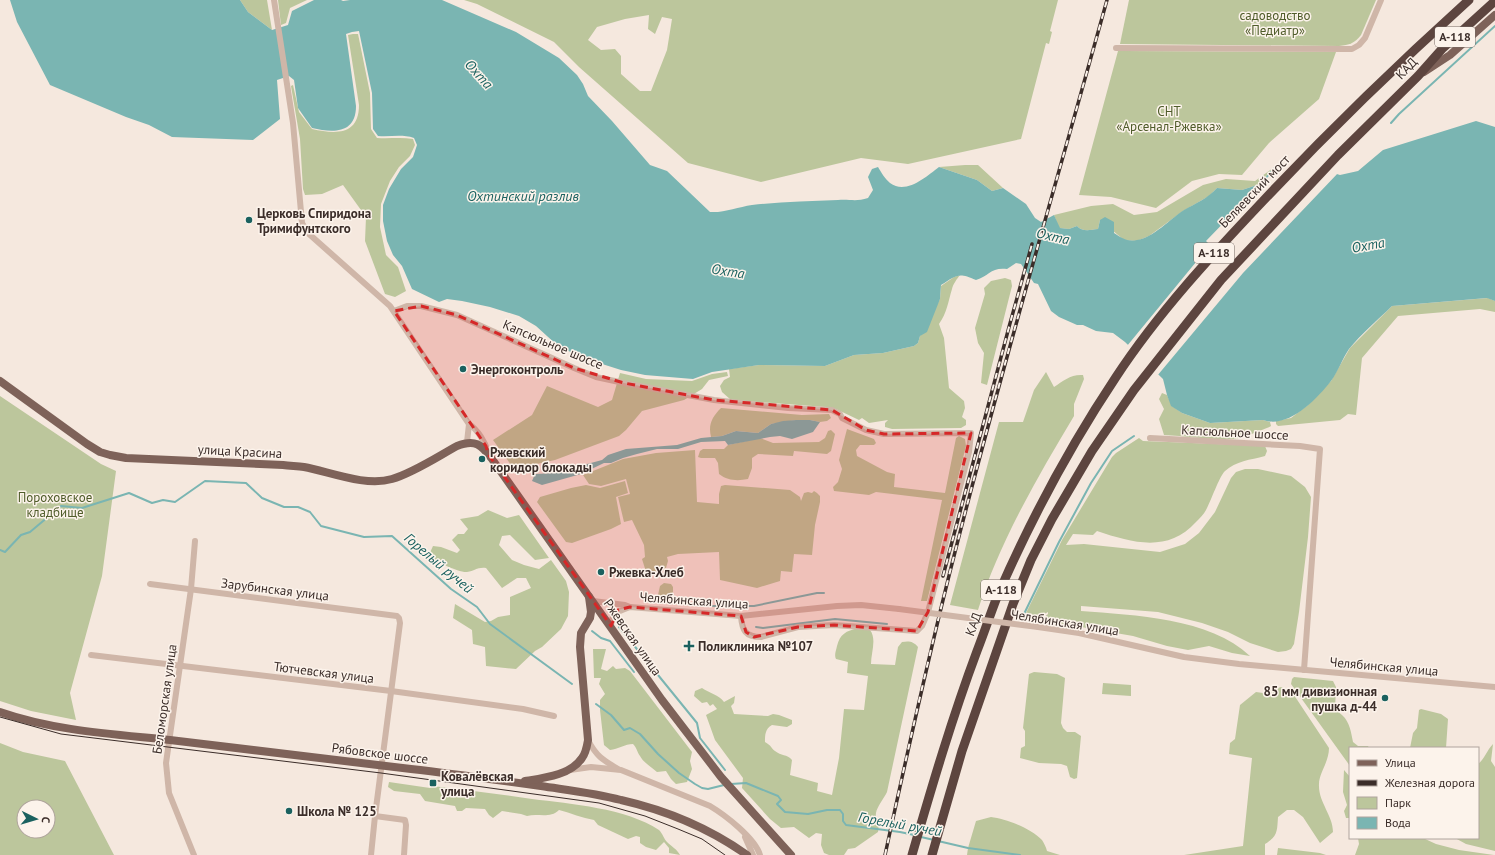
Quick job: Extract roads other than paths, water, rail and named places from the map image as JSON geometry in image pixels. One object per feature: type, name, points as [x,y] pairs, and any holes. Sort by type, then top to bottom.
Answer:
[{"type":"highway","name":"КАД","points":[[1322,139],[1428,37],[1469,0]]},
{"type":"highway","name":"КАД","points":[[932,855],[962,751],[1006,622],[1031,560],[1052,518],[1092,451],[1134,390],[1221,280],[1338,155],[1418,76],[1442,49],[1495,1]]},
{"type":"highway","name":"Беляевский мост","points":[[1117,375],[1164,312],[1218,248],[1322,139]]},
{"type":"highway","name":"КАД","points":[[912,855],[965,684],[997,598],[1042,503],[1075,442],[1117,375]]},
{"type":"main road","points":[[1418,76],[1450,55],[1495,15]]},
{"type":"main road","name":"улица Красина","points":[[0,381],[57,423],[100,452],[126,458],[283,465],[304,467],[357,479],[382,481],[391,480],[402,476],[466,442]]},
{"type":"main road","points":[[466,442],[478,444],[488,454]]},
{"type":"main road","name":"Ржевская улица","points":[[488,454],[662,700],[721,777],[791,855]]},
{"type":"main road","points":[[512,782],[536,779],[570,770],[583,757],[588,740],[580,647],[581,633],[590,618],[591,598]]},
{"type":"main road","name":"Рябовское шоссе","points":[[0,712],[14,717],[60,728],[382,765],[512,782],[620,800],[646,807],[701,828],[716,835],[747,855]]},
{"type":"street","points":[[274,0],[295,137],[302,223],[309,234],[342,265],[380,296],[394,311]]},
{"type":"street","points":[[1116,48],[1352,49],[1359,45],[1365,38],[1381,0]]},
{"type":"street","name":"Капсюльное шоссе","points":[[394,311],[407,306],[421,306],[457,315],[596,377],[714,400],[788,408],[832,410],[840,414],[842,418],[866,430],[884,434],[972,432],[969,452],[928,612],[922,626],[917,631],[834,625],[798,628],[760,637],[754,637],[749,636],[746,632],[742,623],[742,616]]},
{"type":"street","name":"Ржевская улица","points":[[394,311],[431,369],[469,424],[474,427],[486,446],[488,454]]},
{"type":"street","points":[[466,442],[469,424]]},
{"type":"street","name":"Капсюльное шоссе","points":[[1150,438],[1300,446],[1320,449],[1304,670]]},
{"type":"street","name":"Беломорская улица","points":[[194,541],[191,589],[168,740],[166,763],[169,792],[194,855]]},
{"type":"street","name":"Зарубинская улица","points":[[150,584],[396,616],[399,618],[400,623],[392,691]]},
{"type":"street","name":"Челябинская улица","points":[[591,598],[630,607],[742,616],[837,606],[861,605],[1080,633],[1184,657],[1304,670],[1495,687]]},
{"type":"street","name":"Челябинская улица","points":[[611,626],[611,620],[614,615],[620,610],[630,607]]},
{"type":"street","name":"Тютчевская улица","points":[[91,655],[392,691],[523,709],[554,716]]},
{"type":"street","points":[[371,855],[392,691]]},
{"type":"street","points":[[588,740],[596,754],[602,760],[621,770],[710,806],[724,814],[754,843],[760,855]]},
{"type":"street","points":[[570,770],[591,767],[621,770]]},
{"type":"street","points":[[375,816],[405,820],[404,855]]},
{"type":"street","points":[[744,834],[753,855]]},
{"type":"water","name":"Охтинский разлив","points":[[10,0],[240,0],[248,12],[272,30],[288,25],[292,11],[314,0],[442,0],[516,32],[559,58],[577,75],[588,96],[650,165],[667,171],[710,212],[720,212],[763,204],[864,199],[868,198],[873,190],[868,177],[872,169],[878,167],[890,183],[903,187],[922,180],[939,167],[977,180],[992,191],[1003,188],[1026,204],[1035,218],[1041,222],[1054,215],[1060,228],[1069,229],[1077,226],[1084,230],[1089,230],[1098,229],[1100,220],[1105,217],[1114,222],[1114,233],[1125,239],[1143,239],[1155,232],[1184,210],[1205,198],[1217,188],[1242,190],[1260,184],[1273,168],[1292,154],[1324,170],[1340,175],[1358,171],[1383,150],[1476,121],[1495,127],[1495,301],[1487,298],[1392,306],[1364,332],[1349,349],[1333,377],[1318,396],[1292,417],[1272,422],[1263,420],[1210,423],[1182,413],[1171,406],[1163,379],[1125,342],[1113,333],[1096,331],[1059,317],[1051,311],[1038,284],[1034,283],[1021,264],[1016,263],[1007,269],[997,269],[976,280],[961,275],[954,277],[941,285],[940,299],[927,332],[920,336],[918,343],[914,346],[883,353],[854,355],[825,366],[759,365],[712,372],[693,379],[645,375],[621,370],[579,356],[558,346],[536,326],[519,316],[490,307],[462,301],[447,299],[439,302],[412,289],[402,266],[393,255],[387,241],[383,221],[383,205],[389,189],[401,169],[413,157],[417,145],[414,138],[401,136],[378,136],[373,129],[372,93],[359,31],[346,34],[356,106],[355,115],[348,127],[335,131],[312,128],[298,108],[294,80],[289,76],[277,80],[280,119],[253,140],[172,137],[149,125],[50,85],[17,22]]},
{"type":"water","points":[[796,420],[820,422],[813,432],[792,439],[780,436],[728,445],[725,441],[701,442],[678,449],[657,449],[623,458],[611,463],[604,463],[581,474],[542,485],[532,481],[535,474],[555,473],[602,460],[608,455],[626,449],[677,445],[701,438],[722,436],[736,431],[758,433],[771,424]]},
{"type":"waterway","points":[[1391,123],[1495,26]]},
{"type":"waterway","points":[[1023,616],[1059,542],[1091,483],[1112,451],[1134,436]]},
{"type":"waterway","name":"Горелый ручей","points":[[0,550],[5,552],[21,535],[30,532],[61,506],[82,508],[129,493],[152,503],[163,500],[175,502],[205,481],[246,483],[262,498],[284,507],[298,507],[310,512],[321,526],[364,537],[392,536],[451,589],[477,607],[490,624],[572,684]]},
{"type":"waterway","points":[[710,606],[754,606],[817,593],[824,593]]},
{"type":"waterway","points":[[756,627],[763,628],[835,619],[887,624]]},
{"type":"waterway","points":[[619,627],[697,723],[700,738],[725,770]]},
{"type":"waterway","points":[[592,631],[601,638],[610,641],[634,672]]},
{"type":"waterway","name":"Горелый ручей","points":[[596,704],[611,715],[624,730],[630,728],[640,734],[658,754],[679,773],[695,784],[702,788],[708,789],[724,785]]},
{"type":"waterway","name":"Горелый ручей","points":[[731,784],[746,783],[778,796],[781,800],[777,804],[785,812],[808,814],[827,810],[840,810],[843,814],[843,821],[846,825],[914,835]]},
{"type":"waterway","name":"Горелый ручей","points":[[921,837],[934,840]]},
{"type":"waterway","name":"Горелый ручей","points":[[938,841],[968,848],[1020,855]]},
{"type":"tram line","points":[[0,717],[61,734],[381,773],[599,803],[645,816],[678,829],[702,839],[725,855]]},
{"type":"railway","points":[[885,855],[945,590],[1010,345],[1107,0]]},
{"type":"railway","points":[[943,576],[1032,244]]},
{"type":"place","name":"Церковь Спиридона Тримифунтского","points":[[249,220]]},
{"type":"place","name":"Энергоконтроль","points":[[463,369]]},
{"type":"place","name":"Ржевский коридор блокады","points":[[482,459]]},
{"type":"place","name":"Ржевка-Хлеб","points":[[601,572]]},
{"type":"place","name":"Поликлиника №107","points":[[689,646]]},
{"type":"place","name":"85 мм дивизионная пушка д-44","points":[[1385,698]]},
{"type":"place","name":"Ковалёвская улица","points":[[433,783]]},
{"type":"place","name":"Школа № 125","points":[[289,811]]},
{"type":"park label","name":"садоводство «Педиатр»","points":[[1275,22]]},
{"type":"park label","name":"СНТ «Арсенал-Ржевка»","points":[[1169,118]]},
{"type":"park label","name":"Пороховское кладбище","points":[[55,504]]},
{"type":"water label","name":"Охта","points":[[479,74]]},
{"type":"water label","name":"Охта","points":[[1053,236]]},
{"type":"water label","name":"Охта","points":[[1368,245]]},
{"type":"water label","name":"Охта","points":[[728,271]]}]
